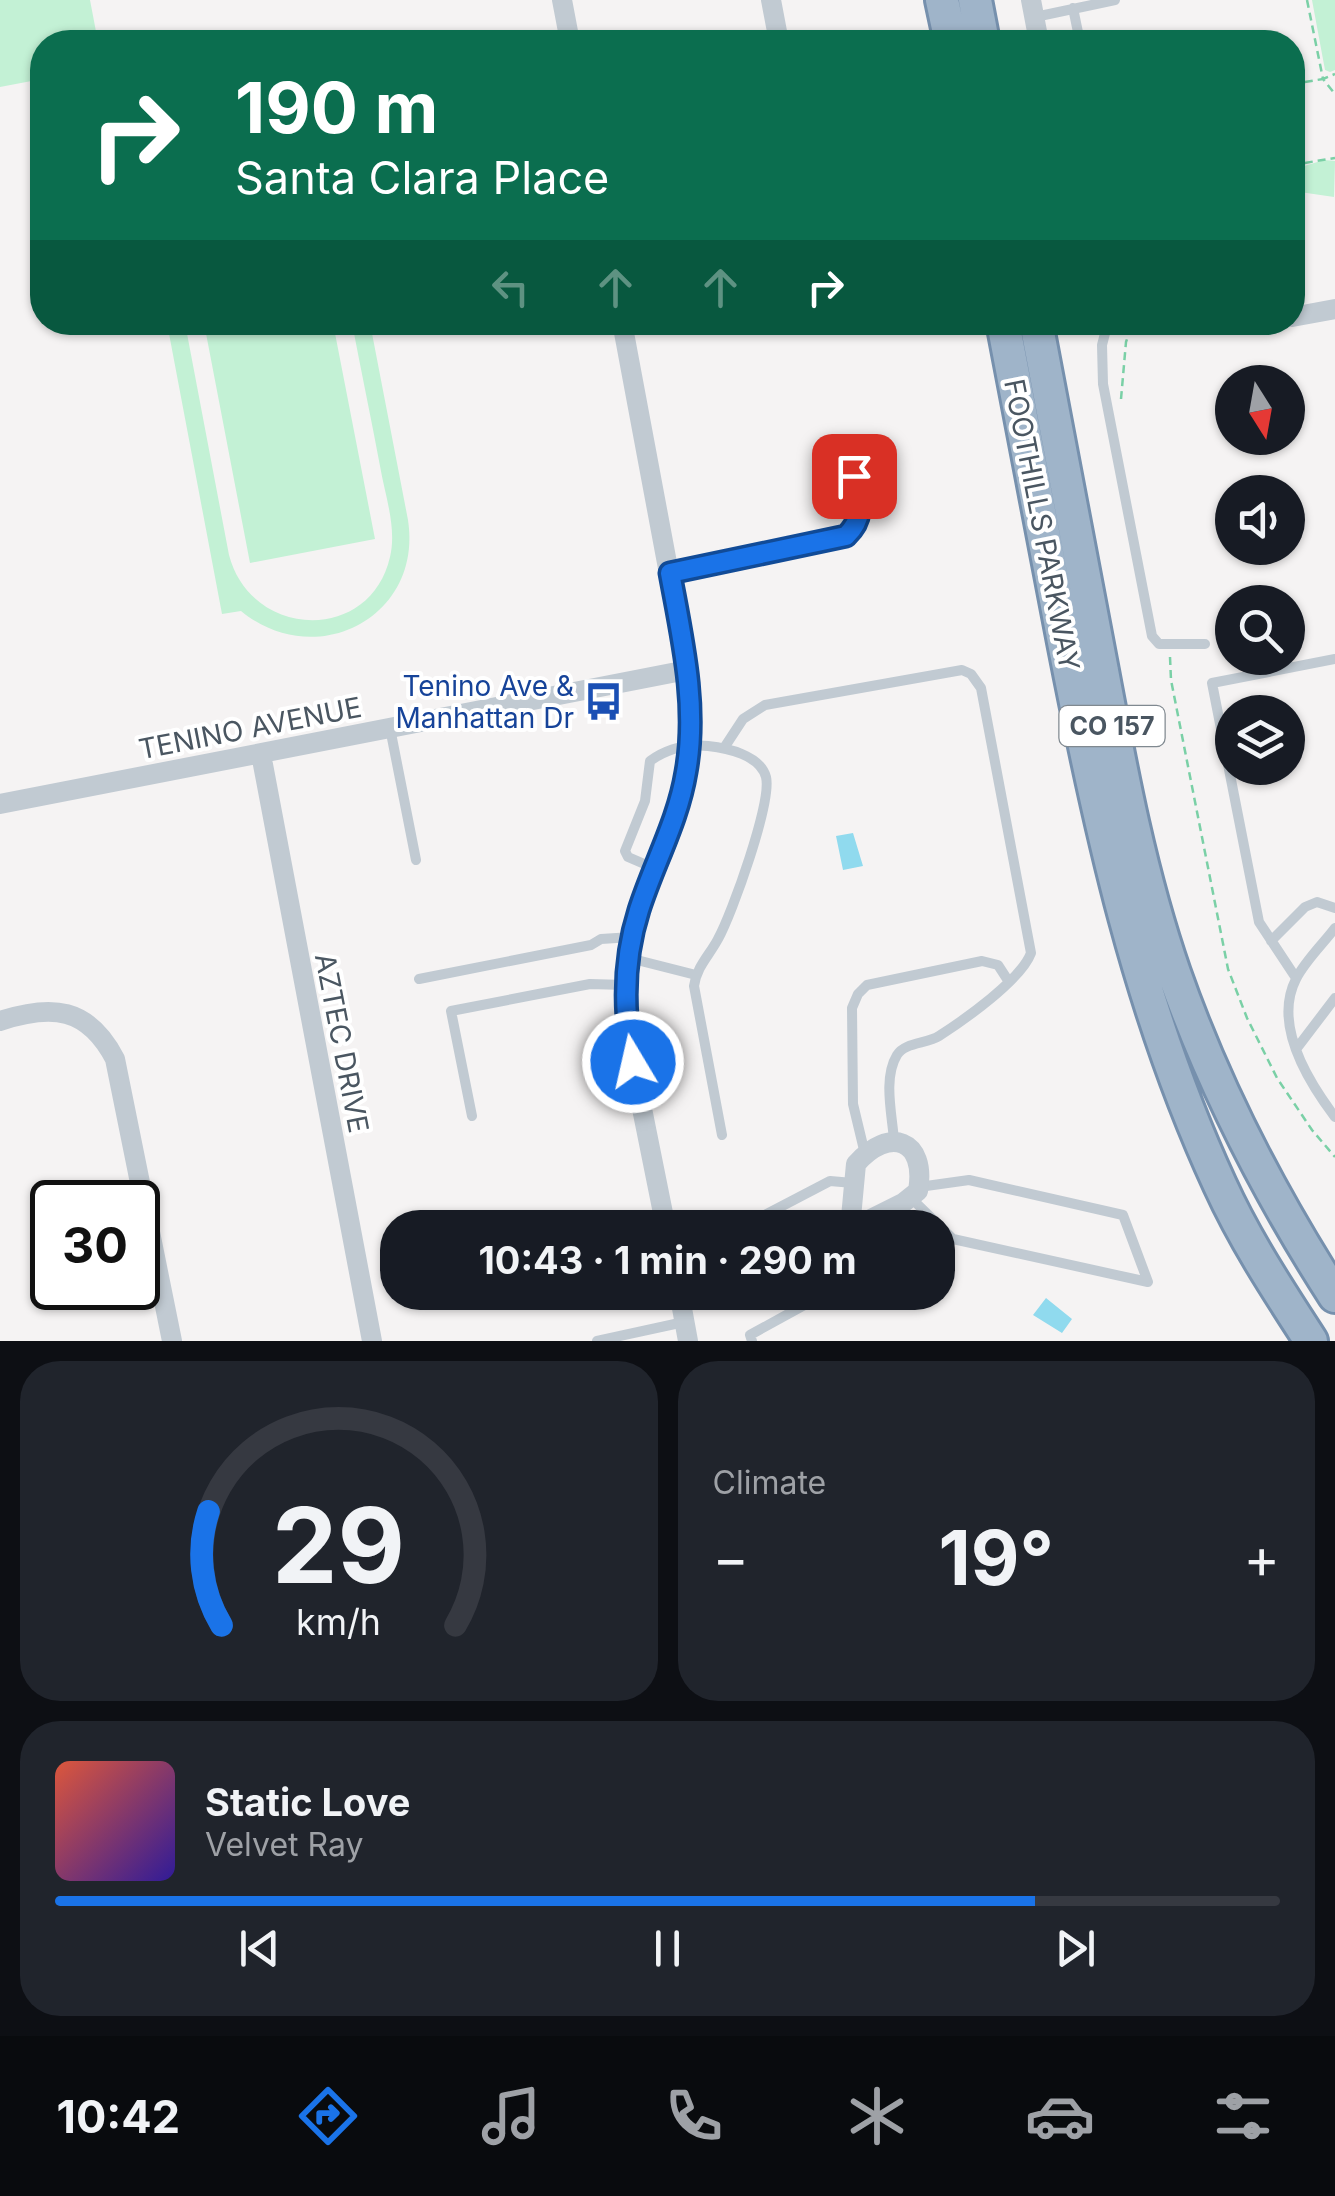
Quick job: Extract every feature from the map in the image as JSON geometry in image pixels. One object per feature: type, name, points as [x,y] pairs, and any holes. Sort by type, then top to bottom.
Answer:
[{"type":"highway","points":[[942,0],[948,30]]},
{"type":"highway","points":[[975,0],[981,30]]},
{"type":"highway","name":"FOOTHILLS PARKWAY","points":[[1006,335],[1094,794],[1139,971],[1166,1054],[1219,1183],[1262,1264],[1311,1341]]},
{"type":"highway","name":"FOOTHILLS PARKWAY","points":[[1038,335],[1124,787],[1160,928],[1191,1018],[1244,1140],[1335,1296]]},
{"type":"street","points":[[562,0],[568,30]]},
{"type":"street","points":[[771,0],[777,30]]},
{"type":"street","points":[[1305,315],[1335,310]]},
{"type":"street","points":[[624,335],[688,670],[686,771],[673,827],[639,911],[626,985],[626,1029],[662,1210]]},
{"type":"street","points":[[670,573],[846,536],[860,519],[854,476]]},
{"type":"street","name":"TENINO AVENUE","points":[[0,804],[688,670]]},
{"type":"street","name":"AZTEC DRIVE","points":[[261,754],[372,1341]]},
{"type":"street","points":[[0,1021],[28,1012],[68,1014],[90,1026],[115,1059],[172,1341]]},
{"type":"street","points":[[852,1210],[856,1164],[875,1145],[894,1140],[913,1152],[920,1164],[914,1192],[883,1210]]},
{"type":"lane","points":[[1032,8],[1073,8],[1116,0]]},
{"type":"lane","points":[[1073,8],[1078,30]]},
{"type":"lane","points":[[1105,335],[1102,384],[1152,636],[1159,644],[1206,644]]},
{"type":"lane","points":[[1296,978],[1258,922],[1212,683],[1335,659]]},
{"type":"lane","points":[[724,748],[743,720],[765,705],[956,671],[970,674],[980,688],[1031,954],[1009,982],[936,1038],[897,1054],[889,1082],[894,1140]]},
{"type":"lane","points":[[390,728],[416,860]]},
{"type":"lane","points":[[656,869],[628,856],[625,846],[645,801],[650,761],[689,744],[724,748],[758,764],[767,782],[748,868],[694,986],[722,1136]]},
{"type":"lane","points":[[1271,941],[1305,907],[1317,902],[1335,908]]},
{"type":"lane","points":[[1335,928],[1296,978],[1286,1008],[1290,1034],[1335,1117]]},
{"type":"lane","points":[[419,979],[590,945],[602,939],[696,975]]},
{"type":"lane","points":[[865,1154],[852,1104],[852,1008],[858,994],[867,985],[982,961],[998,965],[1009,982]]},
{"type":"lane","points":[[472,1116],[451,1011],[590,984],[626,985]]},
{"type":"lane","points":[[1297,1048],[1335,998]]},
{"type":"lane","points":[[774,1210],[830,1180],[853,1183]]},
{"type":"lane","points":[[969,1180],[1124,1215],[1148,1282],[953,1239],[914,1192],[969,1180]]},
{"type":"lane","points":[[752,1341],[750,1335],[795,1310]]},
{"type":"lane","points":[[598,1341],[686,1331]]},
{"type":"path","points":[[1307,0],[1322,79],[1335,94]]},
{"type":"path","points":[[1305,82],[1335,74]]},
{"type":"path","points":[[1305,163],[1335,158]]},
{"type":"path","points":[[1120,406],[1128,335]]},
{"type":"path","points":[[1168,644],[1178,718],[1228,968],[1246,1018],[1277,1078],[1335,1157]]},
{"type":"green space","points":[[0,0],[90,0],[96,30],[30,30],[30,81],[0,87]]},
{"type":"green space","points":[[1312,0],[1335,0],[1335,70],[1330,72],[1325,70]]},
{"type":"green space","points":[[1335,161],[1334,197],[1305,193],[1305,166]]},
{"type":"green space","points":[[169,335],[187,335],[229,555],[241,583],[261,603],[284,615],[310,620],[336,617],[360,605],[378,585],[390,557],[390,512],[354,335],[372,335],[408,520],[408,555],[399,584],[381,608],[358,625],[330,635],[300,636],[270,629],[241,611],[222,614]]},
{"type":"green space","points":[[206,335],[335,335],[375,539],[250,563]]},
{"type":"water","points":[[853,833],[863,866],[843,870],[836,836]]},
{"type":"water","points":[[1046,1298],[1072,1319],[1062,1333],[1033,1315]]},
{"type":"place","name":"Tenino Ave & Manhattan Dr","points":[[604,702]]},
{"type":"route","points":[[633,1062],[626,1029],[628,957],[639,911],[673,827],[686,771],[690,728],[688,670],[670,573],[846,536],[860,519],[854,476]]}]
